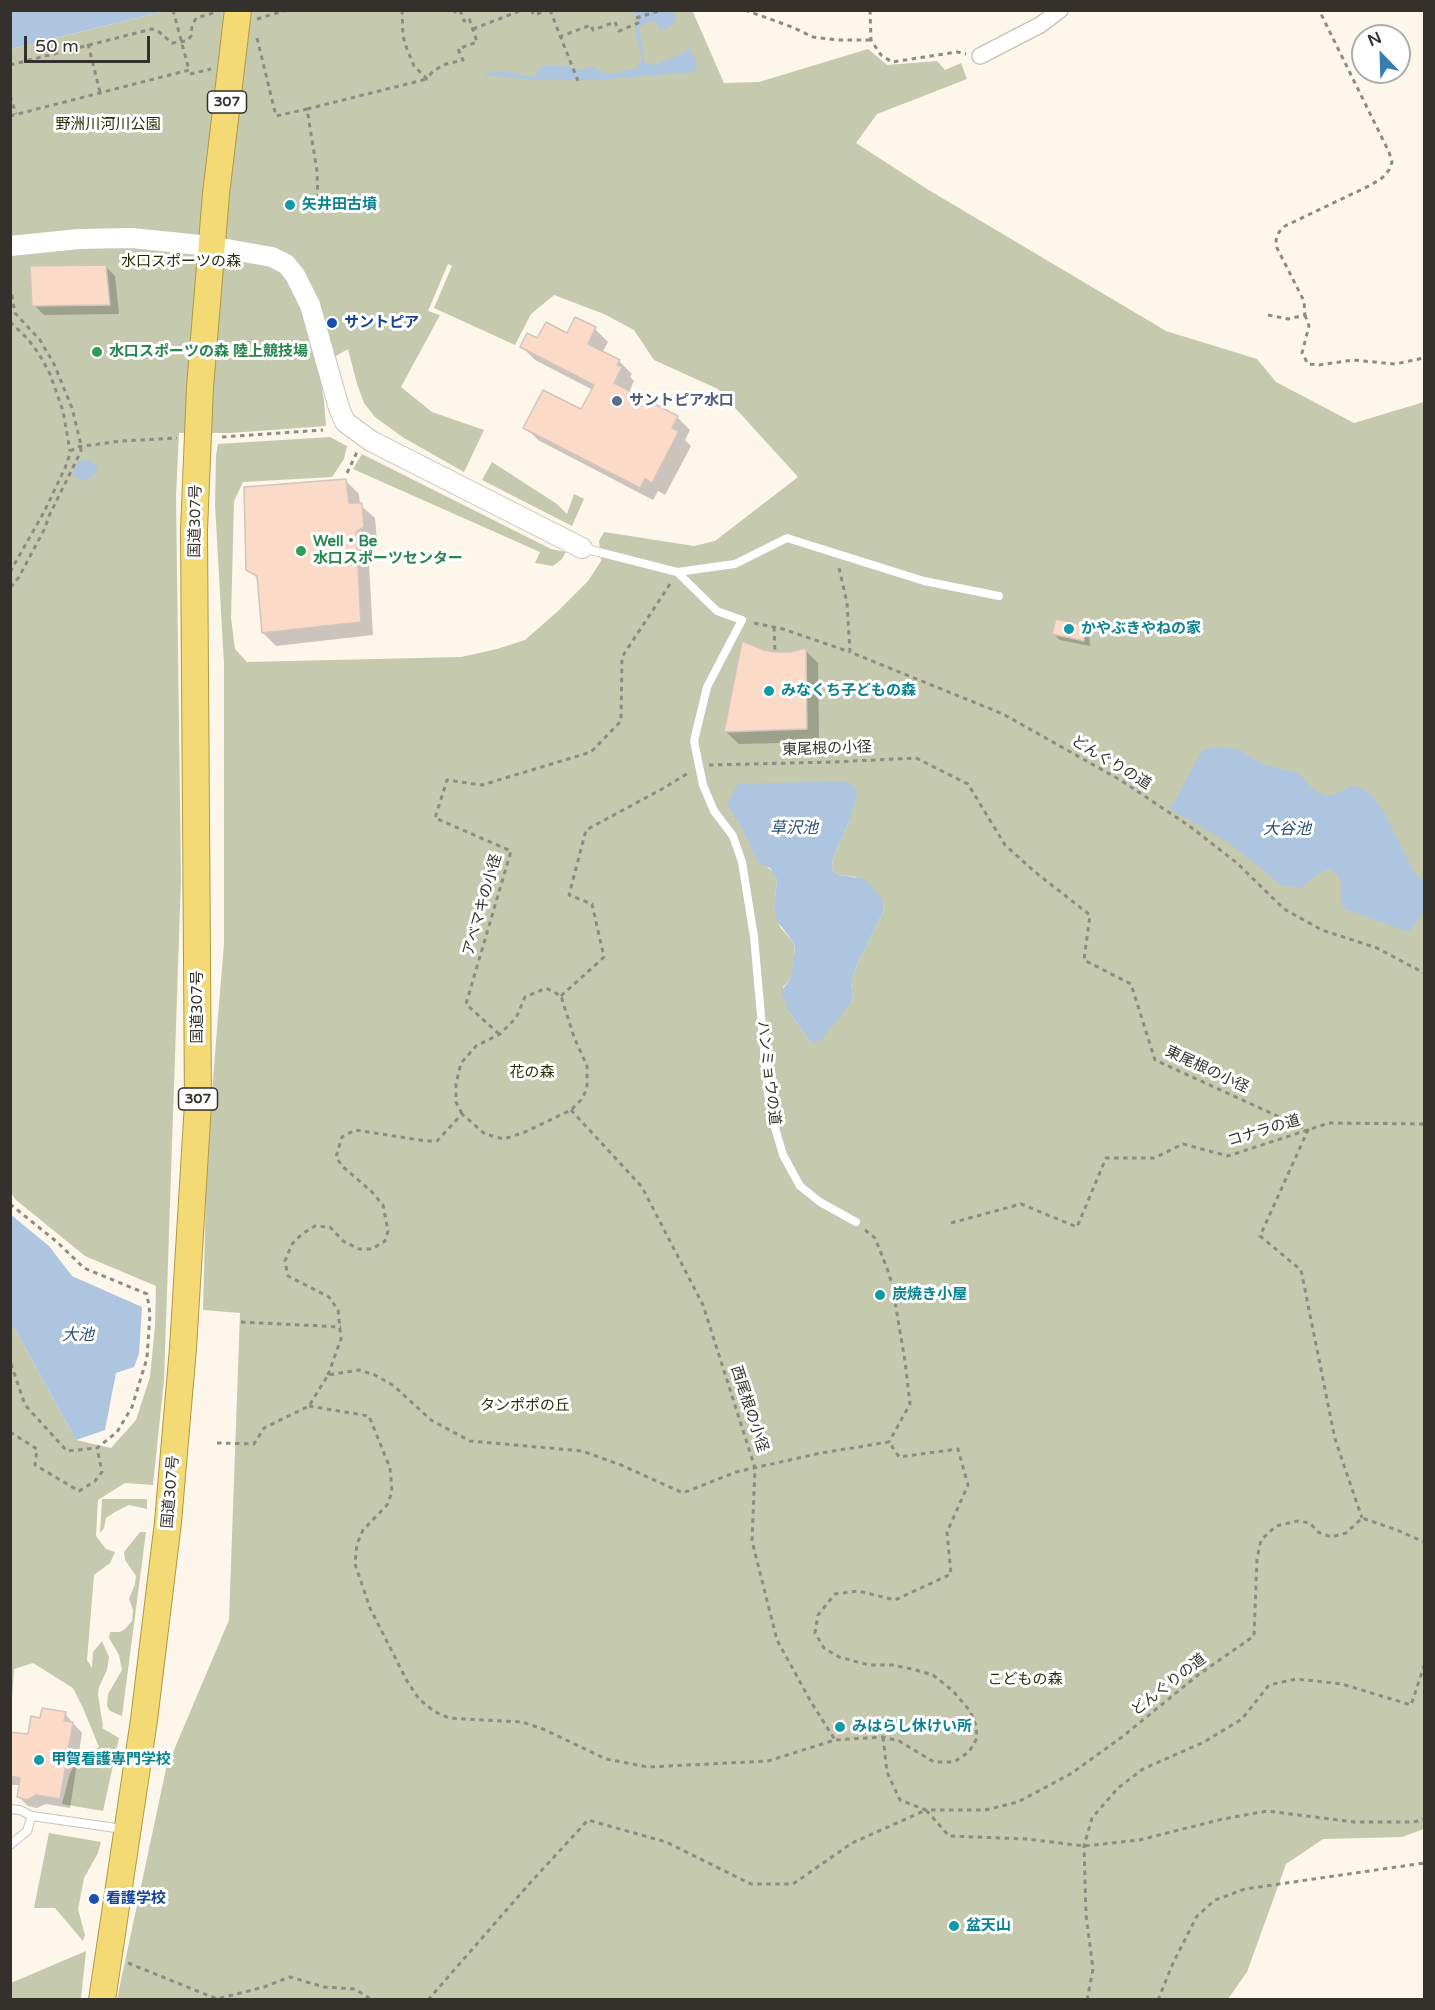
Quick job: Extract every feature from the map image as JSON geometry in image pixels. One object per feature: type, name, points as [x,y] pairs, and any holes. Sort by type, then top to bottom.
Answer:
[{"type":"highway","name":"国道307号","points":[[102,2000],[144,1720],[168,1522],[183,1348],[198,1103],[194,530],[200,387],[216,194],[248,20]]},
{"type":"street","points":[[980,56],[1040,25],[1060,10]]},
{"type":"street","points":[[10,246],[79,239],[132,238],[210,246],[272,257],[286,264],[304,289],[345,422],[378,445],[582,548]]},
{"type":"lane","points":[[582,548],[677,572],[735,564],[787,538],[924,580],[999,596]]},
{"type":"lane","points":[[677,572],[717,611],[742,620]]},
{"type":"lane","name":"ハンミョウの道","points":[[742,620],[707,687],[694,741],[698,766],[714,811],[733,836],[742,862],[754,937],[768,1094],[783,1155],[800,1186],[820,1202],[856,1222]]},
{"type":"lane","points":[[10,1809],[20,1810],[32,1816],[127,1830]]},
{"type":"lane","points":[[10,1845],[27,1831],[32,1816]]},
{"type":"path","points":[[173,10],[190,74],[220,67]]},
{"type":"path","points":[[10,65],[152,29],[158,31],[172,43],[181,42],[188,40],[191,36],[196,18],[222,10]]},
{"type":"path","points":[[287,10],[248,20],[262,57],[276,116],[427,79],[433,71],[446,63],[463,60],[458,49],[477,42],[469,18],[464,21],[461,12],[456,14],[454,10]]},
{"type":"path","points":[[402,10],[406,49],[414,66],[427,79]]},
{"type":"path","points":[[472,29],[522,10]]},
{"type":"path","points":[[531,10],[534,15],[549,10],[578,81]]},
{"type":"path","points":[[559,37],[591,25],[593,30],[615,22],[619,31],[638,23],[636,18],[662,10]]},
{"type":"path","points":[[745,10],[813,37],[871,40]]},
{"type":"path","points":[[870,10],[871,40],[881,55],[892,62],[957,52],[980,56]]},
{"type":"path","points":[[1318,10],[1392,162],[1382,178],[1371,185],[1285,226],[1279,232],[1276,240],[1277,248],[1304,301],[1309,326],[1302,353],[1308,364],[1319,365],[1353,360],[1395,364],[1425,358]]},
{"type":"path","points":[[88,44],[100,93]]},
{"type":"path","points":[[251,59],[262,57]]},
{"type":"path","points":[[10,116],[189,70]]},
{"type":"path","points":[[10,96],[16,114]]},
{"type":"path","points":[[307,109],[317,171],[318,205],[338,204]]},
{"type":"path","points":[[10,286],[15,313],[40,340],[59,375],[72,408],[81,451],[45,528],[19,577],[10,588]]},
{"type":"path","points":[[1268,315],[1287,319],[1305,315]]},
{"type":"path","points":[[10,322],[27,338],[50,374],[63,411],[70,452],[44,512],[10,572]]},
{"type":"path","points":[[222,437],[323,430]]},
{"type":"path","points":[[70,452],[76,447],[177,438]]},
{"type":"path","points":[[347,473],[359,447]]},
{"type":"path","points":[[836,554],[847,603],[850,652]]},
{"type":"path","name":"アベマキの小径","points":[[500,1034],[466,1004],[511,851],[435,818],[447,780],[482,785],[591,752],[621,721],[622,657],[677,572]]},
{"type":"path","name":"どんぐりの道","points":[[742,620],[774,627],[850,652],[1003,714],[1122,781],[1188,825],[1237,863],[1284,909],[1322,930],[1377,948],[1425,973]]},
{"type":"path","points":[[774,627],[776,652]]},
{"type":"path","name":"東尾根の小径","points":[[698,766],[916,758],[968,784],[1005,845],[1090,915],[1084,960],[1131,984],[1155,1060],[1308,1130]]},
{"type":"path","points":[[561,996],[604,957],[592,904],[569,895],[586,830],[662,789],[698,766]]},
{"type":"path","points":[[546,988],[561,996],[574,1037],[587,1066],[587,1089],[581,1101],[572,1110],[525,1132],[504,1138],[485,1134],[462,1114],[456,1102],[456,1084],[461,1063],[476,1046],[500,1034],[516,1018],[525,997],[546,988]]},
{"type":"path","name":"西尾根の小径","points":[[572,1110],[642,1187],[703,1305],[755,1468],[752,1541],[777,1640],[835,1740]]},
{"type":"path","points":[[217,1443],[254,1444],[264,1428],[309,1406],[328,1375],[341,1339],[338,1310],[329,1297],[288,1276],[285,1260],[292,1244],[315,1226],[330,1227],[344,1241],[359,1249],[372,1249],[386,1240],[388,1231],[383,1205],[371,1191],[342,1166],[336,1157],[342,1137],[355,1130],[426,1142],[437,1141],[462,1114]]},
{"type":"path","name":"コナラの道","points":[[951,1223],[1021,1204],[1077,1227],[1106,1158],[1154,1158],[1183,1144],[1228,1156],[1329,1123],[1425,1124]]},
{"type":"path","points":[[1308,1130],[1260,1236],[1300,1270],[1335,1439],[1362,1518],[1425,1542]]},
{"type":"path","points":[[10,1204],[57,1242],[84,1268],[147,1294],[150,1314],[147,1358],[132,1407],[117,1432],[97,1448],[68,1451],[25,1405],[10,1361]]},
{"type":"path","points":[[856,1222],[875,1238],[887,1268],[905,1361],[910,1404],[889,1442]]},
{"type":"path","points":[[241,1322],[341,1327]]},
{"type":"path","points":[[328,1375],[359,1370],[375,1375],[394,1386],[431,1420],[470,1441],[582,1451],[683,1492],[736,1472],[889,1442]]},
{"type":"path","points":[[309,1406],[369,1416],[390,1468],[393,1492],[387,1505],[363,1530],[357,1544],[355,1564],[370,1608],[407,1681],[419,1699],[435,1712],[449,1718],[522,1722],[543,1729],[606,1759],[648,1767],[768,1761],[835,1740],[883,1737],[899,1741],[934,1762],[954,1762],[969,1752],[977,1738],[976,1726],[970,1711],[953,1692],[933,1676],[892,1665],[869,1665],[838,1658],[824,1648],[815,1633],[818,1615],[835,1594],[858,1591],[895,1600],[951,1574],[947,1532],[968,1485],[958,1449],[899,1457],[889,1442]]},
{"type":"path","points":[[10,1432],[37,1449],[35,1465],[79,1491],[95,1481],[102,1472],[97,1448]]},
{"type":"path","name":"どんぐりの道","points":[[883,1737],[887,1772],[900,1800],[926,1810],[985,1810],[1018,1802],[1072,1773],[1122,1737],[1198,1675],[1254,1636],[1257,1559],[1261,1540],[1276,1526],[1298,1521],[1310,1523],[1318,1532],[1331,1537],[1346,1533],[1362,1518]]},
{"type":"path","points":[[1087,2000],[1093,1969],[1086,1915],[1084,1846],[1092,1818],[1118,1788],[1143,1769],[1204,1742],[1242,1719],[1269,1685],[1296,1679],[1342,1684],[1411,1705],[1425,1666]]},
{"type":"path","points":[[428,2000],[588,1820],[666,1842],[751,1884],[793,1884],[852,1843],[926,1810],[949,1836],[1027,1839],[1084,1846],[1138,1840],[1223,1819],[1267,1811],[1354,1822],[1414,1822],[1425,1819]]},
{"type":"path","points":[[1158,2000],[1173,1963],[1197,1916],[1215,1900],[1245,1889],[1425,1863]]},
{"type":"path","points":[[110,1956],[217,1999],[264,1987],[290,1977],[324,1987],[355,1989],[372,2000]]},
{"type":"green space","name":"こどもの森","points":[[692,10],[724,83],[759,82],[868,49],[887,65],[937,61],[945,70],[961,63],[967,79],[877,114],[856,143],[927,189],[1166,331],[1257,359],[1276,382],[1354,423],[1424,402],[1424,1829],[1402,1837],[1323,1839],[1286,1864],[1247,1972],[1228,1999],[117,1999],[166,1769],[229,1620],[240,1313],[203,1310],[207,1153],[224,943],[224,664],[215,505],[218,444],[330,437],[347,446],[344,459],[332,477],[243,482],[234,501],[231,618],[235,649],[247,662],[461,657],[525,640],[588,581],[601,561],[599,541],[604,532],[694,546],[715,541],[798,477],[718,389],[654,360],[634,330],[604,314],[554,295],[531,314],[515,345],[434,308],[452,266],[448,264],[428,311],[440,315],[401,387],[432,412],[484,430],[464,472],[404,438],[375,417],[364,403],[348,349],[318,366],[326,426],[230,433],[179,433],[176,496],[181,879],[164,1380],[153,1485],[125,1483],[98,1500],[96,1536],[106,1549],[115,1552],[110,1563],[94,1575],[87,1660],[92,1668],[93,1652],[102,1641],[109,1657],[98,1695],[102,1728],[119,1738],[103,1811],[62,1804],[70,1773],[76,1763],[99,1747],[73,1688],[33,1663],[14,1669],[11,1713],[11,1326],[15,1329],[76,1440],[111,1448],[136,1420],[150,1377],[156,1286],[85,1256],[16,1200],[11,1193],[11,49],[165,11]],"holes":[[[849,822],[833,858],[834,872],[856,877],[884,903],[883,912],[857,965],[851,982],[853,997],[850,1004],[811,1043],[789,1012],[783,987],[790,980],[795,957],[794,943],[780,927],[774,908],[777,880],[773,872],[765,865]]]},
{"type":"green space","points":[[362,454],[551,549],[566,552],[553,566],[535,563],[540,552],[353,469]]},
{"type":"green space","points":[[492,462],[557,504],[567,514],[574,494],[584,499],[572,526],[482,480]]},
{"type":"green space","points":[[102,1499],[147,1499],[147,1509],[129,1505],[115,1512],[106,1518],[104,1528],[100,1533]]},
{"type":"green space","points":[[140,1532],[146,1532],[122,1716],[110,1711],[107,1706],[108,1694],[122,1670],[119,1655],[109,1638],[110,1632],[120,1632],[132,1621],[133,1610],[129,1599],[136,1576],[125,1560],[124,1552]]},
{"type":"green space","points":[[49,1833],[101,1842],[98,1853],[84,1878],[78,1909],[85,1935],[83,1941],[55,1908],[34,1908]]},
{"type":"green space","points":[[86,1951],[81,1999],[11,1999],[11,1983]]},
{"type":"water","points":[[11,10],[165,10],[165,11],[11,49]]},
{"type":"water","points":[[635,11],[673,11],[677,19],[671,26],[661,31],[654,20],[639,27],[645,63],[654,65],[686,52],[688,44],[697,63],[695,72],[595,80],[535,80],[484,75],[505,71],[533,77],[542,66],[562,65],[582,70],[590,66],[609,74],[637,68],[642,58],[635,30]]},
{"type":"water","points":[[83,459],[92,461],[98,469],[94,475],[84,481],[73,476],[76,464]]},
{"type":"water","name":"大谷池","points":[[1215,747],[1237,749],[1262,764],[1298,773],[1312,788],[1326,796],[1336,794],[1351,786],[1359,787],[1371,794],[1384,812],[1416,876],[1424,880],[1424,912],[1409,932],[1345,909],[1341,903],[1341,883],[1338,875],[1329,869],[1319,873],[1300,888],[1281,885],[1232,845],[1170,809],[1202,751]]},
{"type":"water","name":"草沢池","points":[[847,781],[857,791],[856,800],[833,858],[832,867],[834,872],[840,875],[865,879],[884,903],[883,912],[857,965],[851,982],[853,997],[850,1004],[821,1040],[811,1043],[789,1012],[781,991],[790,980],[795,953],[794,943],[777,921],[774,908],[777,880],[770,868],[756,859],[743,830],[727,804],[738,784]]},
{"type":"water","name":"大池","points":[[10,1214],[49,1246],[72,1276],[142,1307],[139,1354],[134,1367],[116,1373],[105,1430],[76,1440],[15,1329],[11,1326]]},
{"type":"building","points":[[106,265],[110,305],[32,306],[30,266]]},
{"type":"building","name":"サントピア水口","points":[[575,317],[596,327],[588,344],[620,360],[617,365],[622,367],[614,383],[678,416],[672,428],[679,431],[652,483],[645,479],[640,488],[523,428],[543,390],[581,409],[594,385],[520,347],[527,333],[537,338],[546,322],[567,333]]},
{"type":"building","name":"Well・Be 水口スポーツセンター","points":[[346,479],[349,503],[362,503],[364,527],[356,532],[361,622],[262,633],[257,576],[246,570],[244,487]]},
{"type":"building","name":"かやぶきやねの家","points":[[1056,619],[1084,625],[1084,641],[1052,634]]},
{"type":"building","name":"みなくち子どもの森","points":[[742,641],[776,652],[790,652],[806,648],[807,729],[724,732]]},
{"type":"building","name":"甲賀看護専門学校","points":[[42,1708],[66,1712],[64,1721],[73,1722],[60,1799],[36,1795],[27,1800],[17,1797],[20,1778],[10,1776],[10,1732],[28,1734],[31,1716],[40,1718]]},
{"type":"building","name":"みはらし休けい所","points":[[844,1718],[849,1731],[836,1736],[831,1723]]},
{"type":"place","name":"矢井田古墳","points":[[290,205]]},
{"type":"place","name":"サントピア","points":[[332,323]]},
{"type":"place","name":"水口スポーツの森 陸上競技場","points":[[97,352]]},
{"type":"place","name":"サントピア水口","points":[[617,401]]},
{"type":"place","name":"Well・Be 水口スポーツセンター","points":[[301,551]]},
{"type":"place","name":"かやぶきやねの家","points":[[1069,629]]},
{"type":"place","name":"みなくち子どもの森","points":[[769,691]]},
{"type":"place","name":"炭焼き小屋","points":[[880,1295]]},
{"type":"place","name":"みはらし休けい所","points":[[840,1727]]},
{"type":"place","name":"甲賀看護専門学校","points":[[39,1760]]},
{"type":"place","name":"看護学校","points":[[94,1899]]},
{"type":"place","name":"盆天山","points":[[954,1926]]},
{"type":"park label","name":"野洲川河川公園","points":[[108,125]]},
{"type":"park label","name":"水口スポーツの森","points":[[181,262]]},
{"type":"park label","name":"花の森","points":[[532,1073]]},
{"type":"park label","name":"タンポポの丘","points":[[525,1406]]}]
